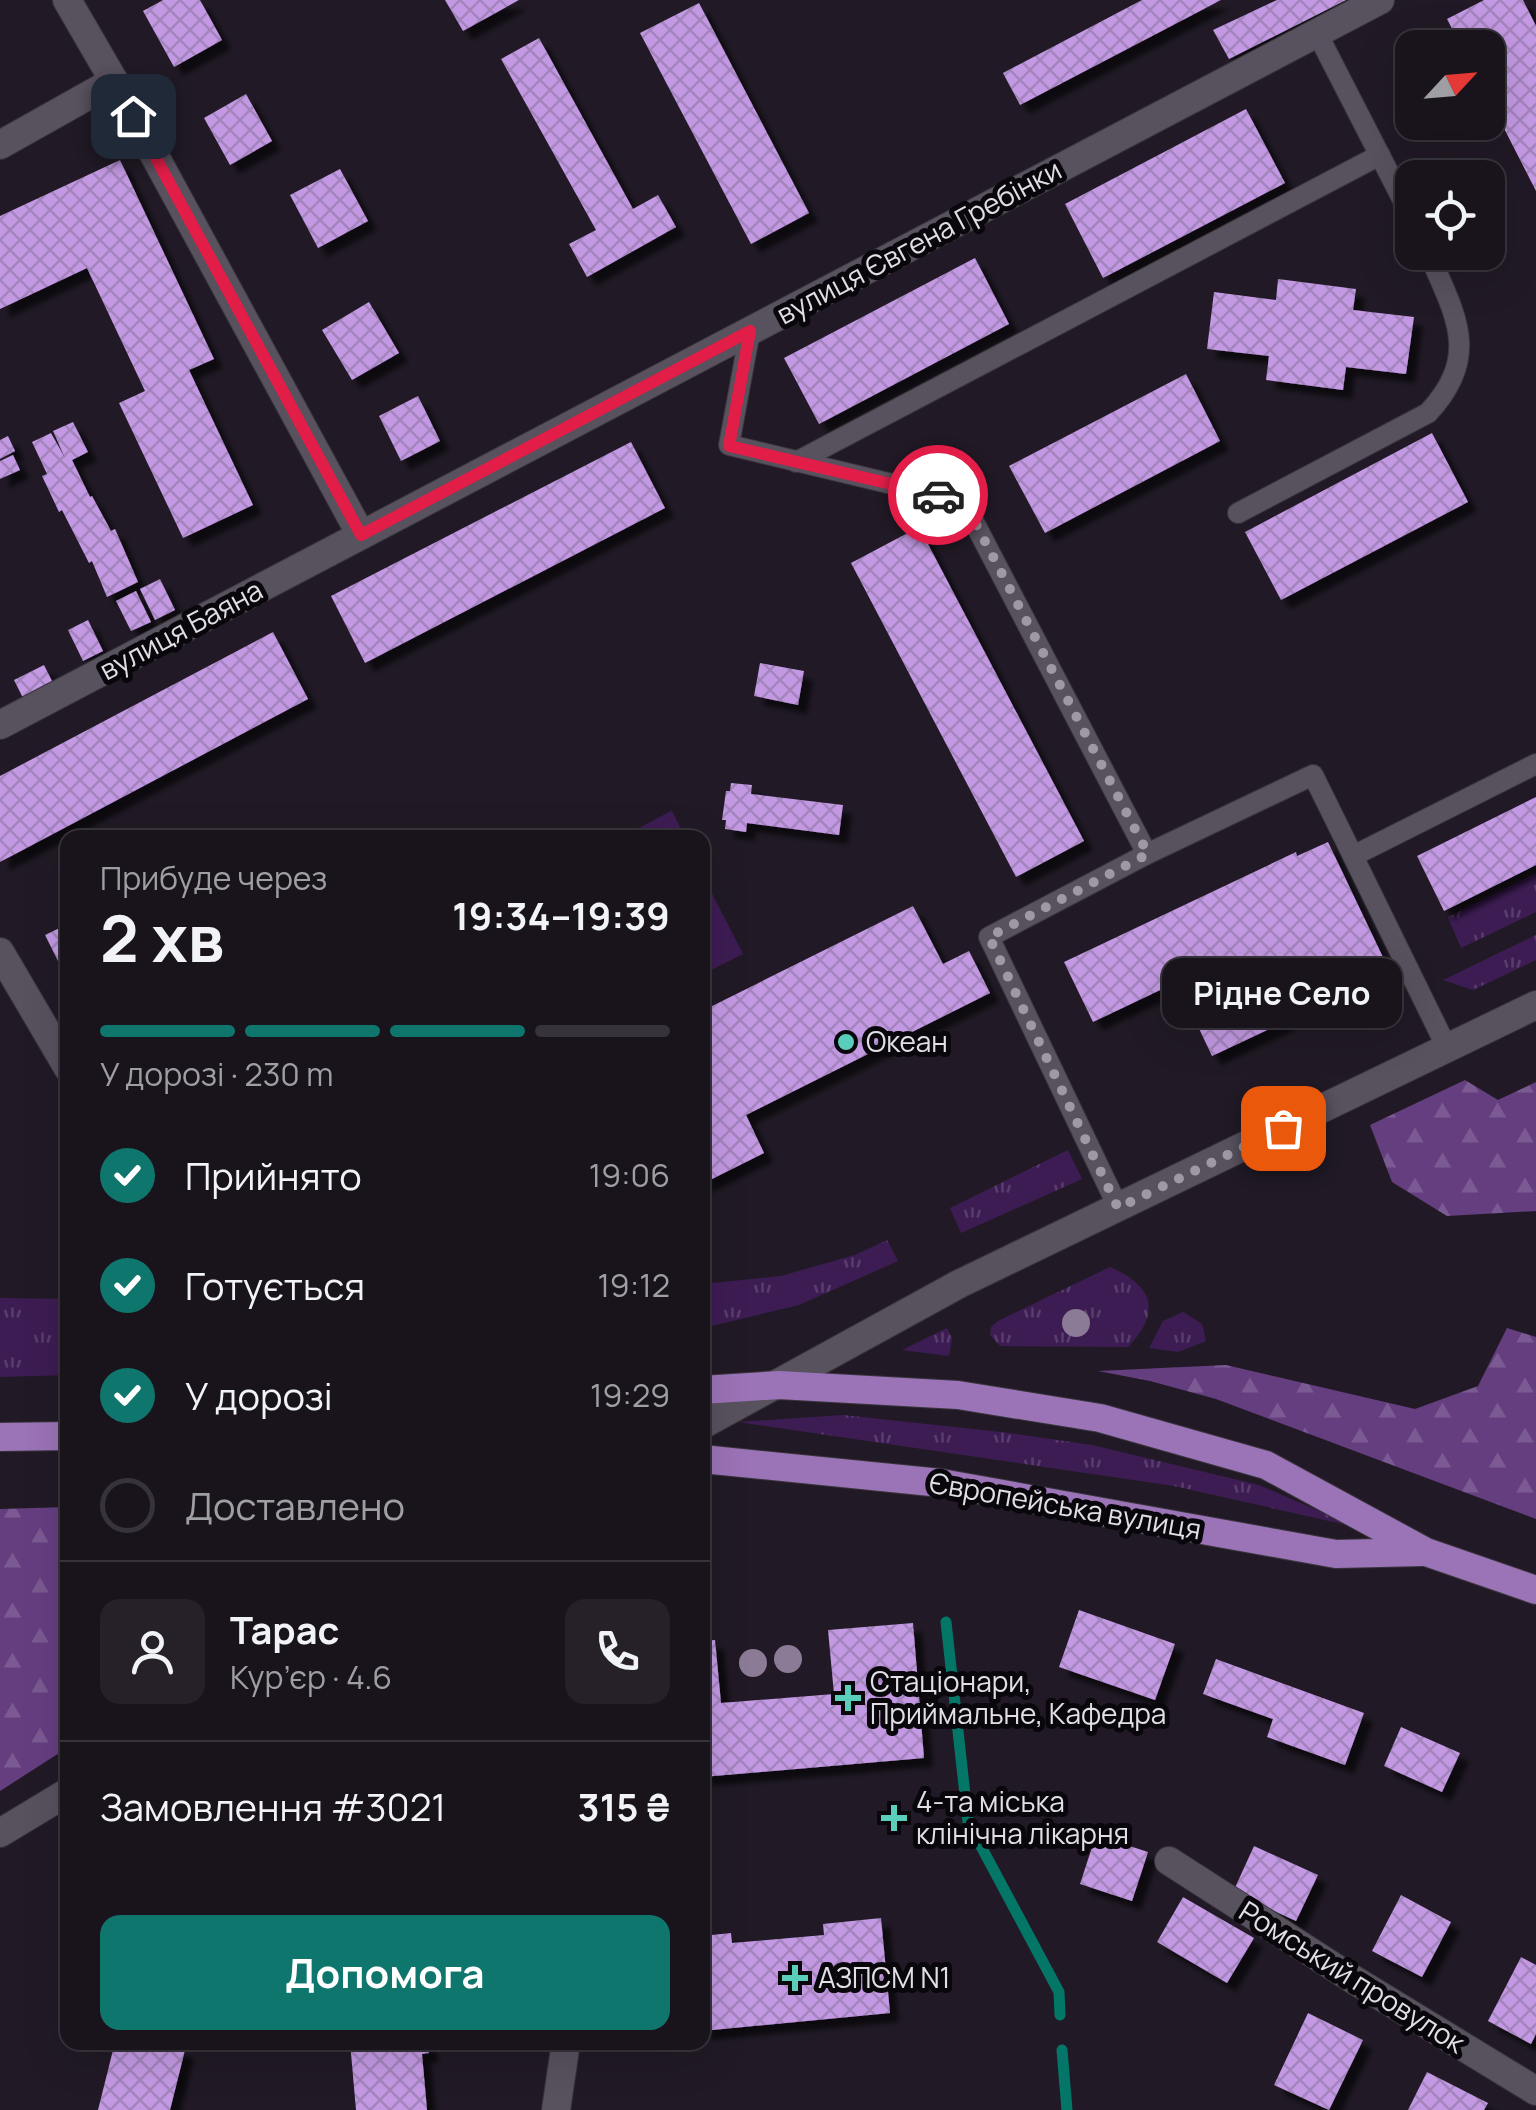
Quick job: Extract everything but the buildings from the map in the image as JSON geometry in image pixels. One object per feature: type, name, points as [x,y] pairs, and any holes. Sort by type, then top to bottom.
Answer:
[{"type":"main road","name":"Європейська вулиця","points":[[710,1389],[779,1385],[958,1394],[1100,1418],[1266,1464],[1426,1552],[1536,1590]]},
{"type":"main road","points":[[0,1437],[60,1436]]},
{"type":"main road","name":"Європейська вулиця","points":[[710,1460],[941,1482],[1336,1554],[1426,1552]]},
{"type":"street","points":[[67,0],[361,535]]},
{"type":"street","name":"вулиця Євгена Гребінки","points":[[361,535],[1380,0]]},
{"type":"street","points":[[0,145],[114,81]]},
{"type":"street","name":"вулиця Баяна","points":[[0,725],[361,535]]},
{"type":"street","points":[[0,952],[60,1054]]},
{"type":"street","points":[[710,1421],[959,1284],[1536,1006]]},
{"type":"street","points":[[0,1833],[60,1797]]},
{"type":"street","name":"Ромський провулок","points":[[1169,1861],[1536,2091]]},
{"type":"street","points":[[556,2110],[565,2050]]},
{"type":"lane","points":[[1316,34],[1395,185]]},
{"type":"lane","points":[[796,462],[1380,155]]},
{"type":"lane","points":[[1238,513],[1428,413],[1434,406],[1454,377],[1460,351],[1457,320],[1436,270]]},
{"type":"lane","points":[[750,331],[729,446],[964,501],[1148,854]]},
{"type":"lane","points":[[1352,856],[1536,764]]},
{"type":"lane","points":[[1118,1208],[989,937],[1148,854],[1313,774],[1447,1048]]},
{"type":"green space","points":[[671,811],[682,830],[635,830]]},
{"type":"green space","points":[[1536,873],[1536,912],[1461,948],[1448,917]]},
{"type":"green space","points":[[710,890],[743,954],[710,970]]},
{"type":"green space","points":[[1536,935],[1536,960],[1473,990],[1443,980]]},
{"type":"green space","points":[[1465,1080],[1498,1100],[1536,1082],[1536,1211],[1447,1216],[1392,1182],[1370,1125]]},
{"type":"green space","points":[[1068,1150],[1082,1179],[961,1233],[950,1208]]},
{"type":"green space","points":[[887,1240],[898,1261],[799,1305],[710,1326],[710,1283],[781,1276],[855,1255]]},
{"type":"green space","points":[[1110,1267],[1136,1282],[1148,1301],[1146,1322],[1128,1347],[1000,1346],[990,1335],[991,1327],[998,1321]]},
{"type":"green space","points":[[0,1298],[60,1299],[60,1375],[0,1377]]},
{"type":"green space","points":[[1183,1312],[1202,1324],[1206,1341],[1178,1352],[1149,1348],[1163,1321]]},
{"type":"green space","points":[[947,1328],[952,1338],[949,1356],[902,1350]]},
{"type":"green space","points":[[1507,1328],[1536,1337],[1536,1519],[1216,1399],[1098,1371],[1226,1365],[1415,1409],[1478,1386]]},
{"type":"green space","points":[[843,1415],[1092,1445],[1259,1485],[1356,1527],[1174,1486],[738,1422]]},
{"type":"green space","points":[[60,1507],[60,1752],[0,1791],[0,1509]]},
{"type":"waterway","points":[[946,1622],[968,1822],[1059,1992],[1060,2015]]},
{"type":"waterway","points":[[1062,2050],[1067,2110]]},
{"type":"way so far","points":[[938,495],[964,501],[1148,854],[989,937],[1118,1208],[1283,1128]]},
{"type":"place","name":"Океан","points":[[846,1042]]},
{"type":"place","name":"Рідне Село","points":[[1283,1128]]},
{"type":"place","name":"Стаціонари, Приймальне, Кафедра","points":[[848,1698]]},
{"type":"place","name":"4-та міська клінічна лікарня","points":[[894,1818]]},
{"type":"place","name":"АЗПСМ N1","points":[[795,1978]]},
{"type":"route","points":[[133,116],[361,535],[750,331],[729,446],[938,495]]}]
